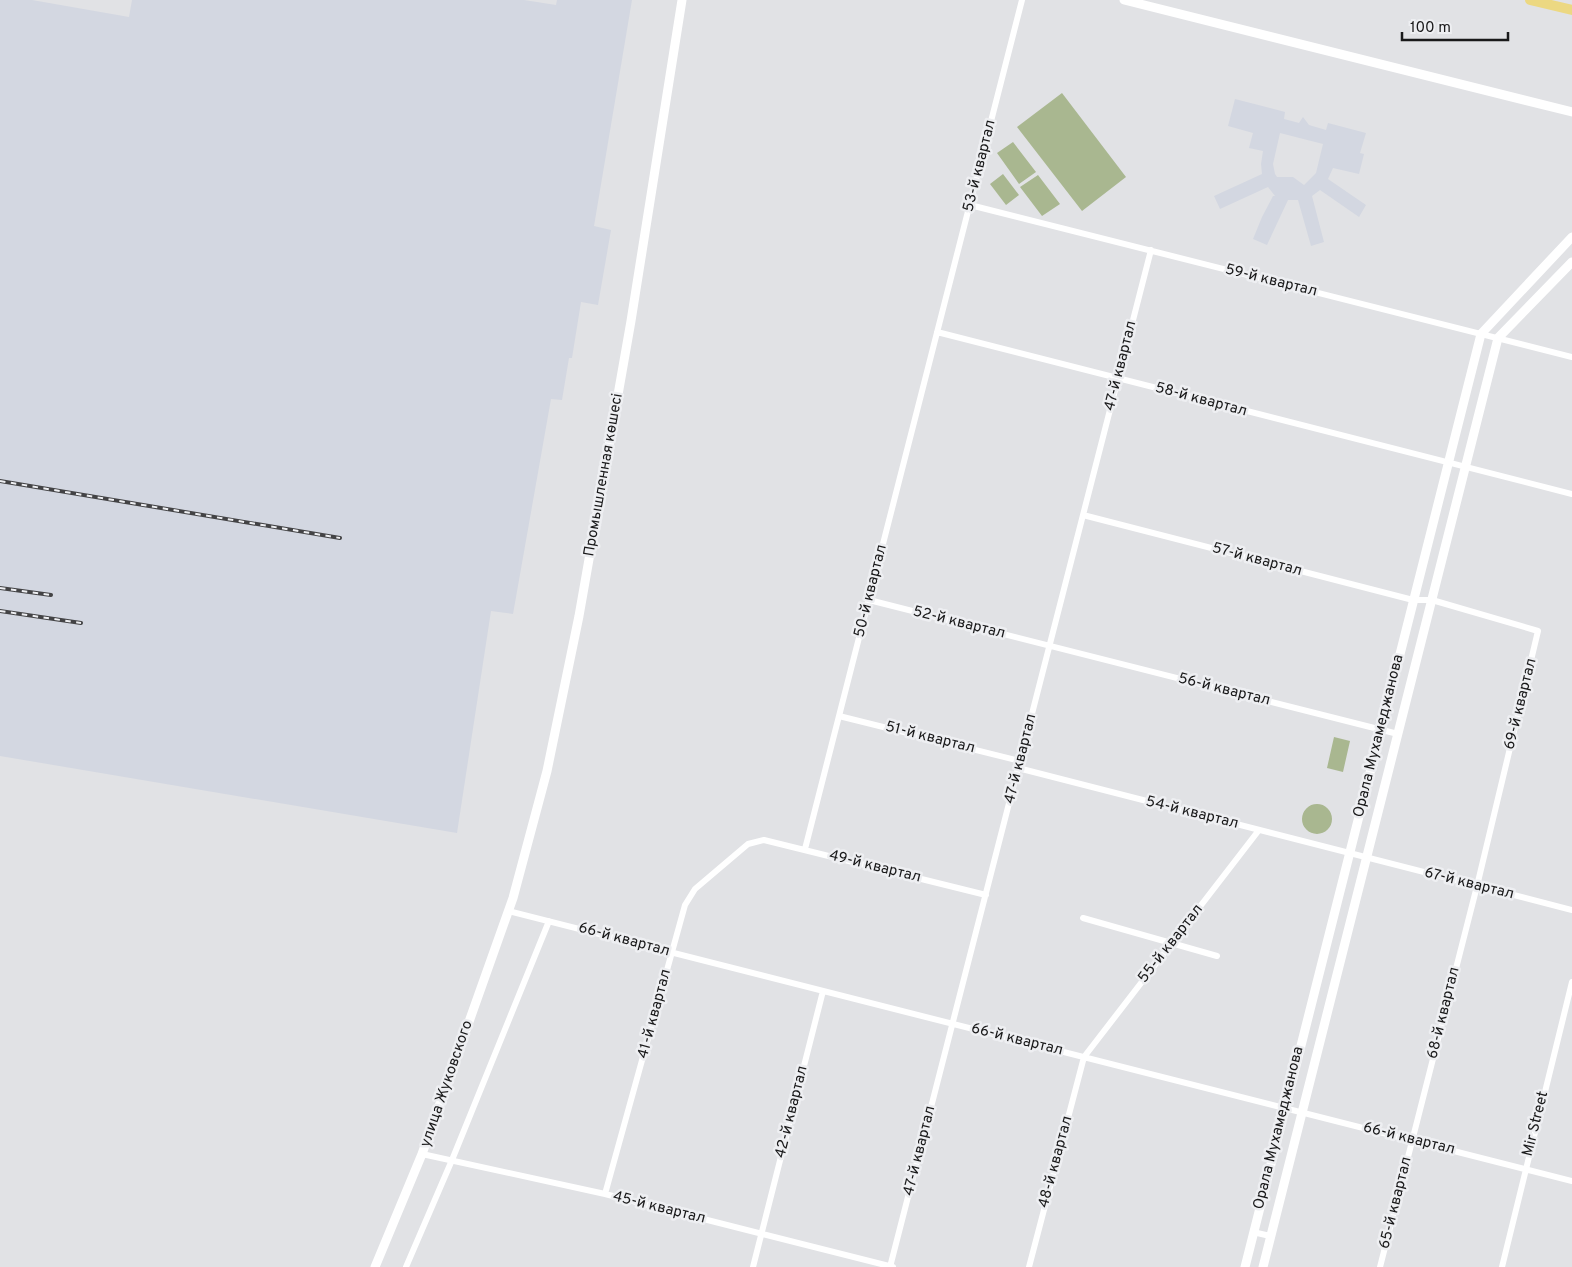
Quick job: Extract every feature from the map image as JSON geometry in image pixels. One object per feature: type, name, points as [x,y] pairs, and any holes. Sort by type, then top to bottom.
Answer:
[{"type":"main road","points":[[1530,0],[1572,10]]},
{"type":"street","name":"Промышленная көшесі","points":[[513,898],[547,771],[579,616],[633,305],[682,0]]},
{"type":"street","name":"53-й квартал","points":[[937,332],[1022,0]]},
{"type":"street","points":[[1124,0],[1572,112]]},
{"type":"street","name":"59-й квартал","points":[[970,204],[1572,357]]},
{"type":"street","name":"Орала Мухамеджанова","points":[[1245,1267],[1481,334],[1571,238]]},
{"type":"street","name":"47-й квартал","points":[[892,1267],[1151,250]]},
{"type":"street","points":[[1498,338],[1572,262]]},
{"type":"street","name":"58-й квартал","points":[[937,332],[1448,464],[1572,494]]},
{"type":"street","name":"50-й квартал","points":[[805,850],[937,332]]},
{"type":"street","name":"Орала Мухамеджанова","points":[[1262,1267],[1498,338]]},
{"type":"street","name":"57-й квартал","points":[[1083,515],[1413,600],[1432,600]]},
{"type":"street","name":"52-й квартал","points":[[869,600],[1050,646]]},
{"type":"street","name":"69-й квартал","points":[[1432,600],[1538,631],[1477,886]]},
{"type":"street","name":"56-й квартал","points":[[1050,646],[1398,734]]},
{"type":"street","name":"51-й квартал","points":[[839,716],[1020,761]]},
{"type":"street","name":"54-й квартал","points":[[1018,768],[1366,858]]},
{"type":"street","name":"55-й квартал","points":[[1084,1057],[1259,830]]},
{"type":"street","name":"49-й квартал","points":[[764,840],[986,896]]},
{"type":"street","name":"41-й квартал","points":[[606,1194],[685,905],[695,889],[748,844],[764,840]]},
{"type":"street","name":"67-й квартал","points":[[1366,858],[1572,910]]},
{"type":"street","name":"68-й квартал","points":[[1412,1140],[1477,886]]},
{"type":"street","name":"улица Жуковского","points":[[375,1267],[422,1154],[513,898]]},
{"type":"street","name":"66-й квартал","points":[[508,910],[1572,1181]]},
{"type":"street","points":[[1083,918],[1217,956]]},
{"type":"street","points":[[406,1267],[452,1160],[549,921]]},
{"type":"street","name":"Mir Street","points":[[1502,1267],[1572,982]]},
{"type":"street","name":"42-й квартал","points":[[753,1267],[823,991]]},
{"type":"street","name":"48-й квартал","points":[[1029,1267],[1084,1057]]},
{"type":"street","name":"65-й квартал","points":[[1380,1267],[1412,1140]]},
{"type":"street","name":"45-й квартал","points":[[422,1154],[606,1194],[892,1267]]},
{"type":"street","points":[[1253,1232],[1270,1236]]},
{"type":"shaded area","points":[[0,0],[32,0],[129,17],[132,0],[524,0],[556,5],[557,0],[632,0],[594,226],[611,230],[598,305],[581,302],[572,358],[569,358],[562,400],[551,399],[513,614],[491,611],[457,833],[0,756]]},
{"type":"shaded area","points":[[1235,99],[1285,112],[1284,119],[1299,123],[1303,117],[1309,125],[1326,130],[1328,123],[1366,133],[1360,153],[1364,154],[1359,174],[1333,168],[1328,179],[1366,205],[1359,217],[1320,190],[1312,196],[1324,242],[1311,246],[1298,200],[1288,200],[1267,245],[1253,239],[1262,217],[1273,196],[1275,196],[1268,187],[1220,209],[1214,196],[1262,174],[1263,151],[1249,148],[1253,133],[1228,126]],"holes":[[[1280,133],[1323,144],[1316,173],[1304,185],[1293,177],[1277,177],[1273,164]]]},
{"type":"green space","points":[[1062,93],[1126,177],[1082,211],[1017,127]]},
{"type":"green space","points":[[1013,142],[1036,172],[1019,184],[997,153]]},
{"type":"green space","points":[[1003,174],[1019,195],[1006,205],[990,184]]},
{"type":"green space","points":[[1038,175],[1060,204],[1042,216],[1020,187]]},
{"type":"green space","points":[[1334,737],[1350,741],[1343,772],[1327,768]]},
{"type":"green space","points":[[1317,804],[1328,808],[1332,819],[1328,830],[1317,834],[1306,830],[1302,819],[1306,808]]},
{"type":"railway","points":[[0,481],[340,538]]},
{"type":"railway","points":[[0,588],[51,595]]},
{"type":"railway","points":[[0,611],[81,623]]}]
